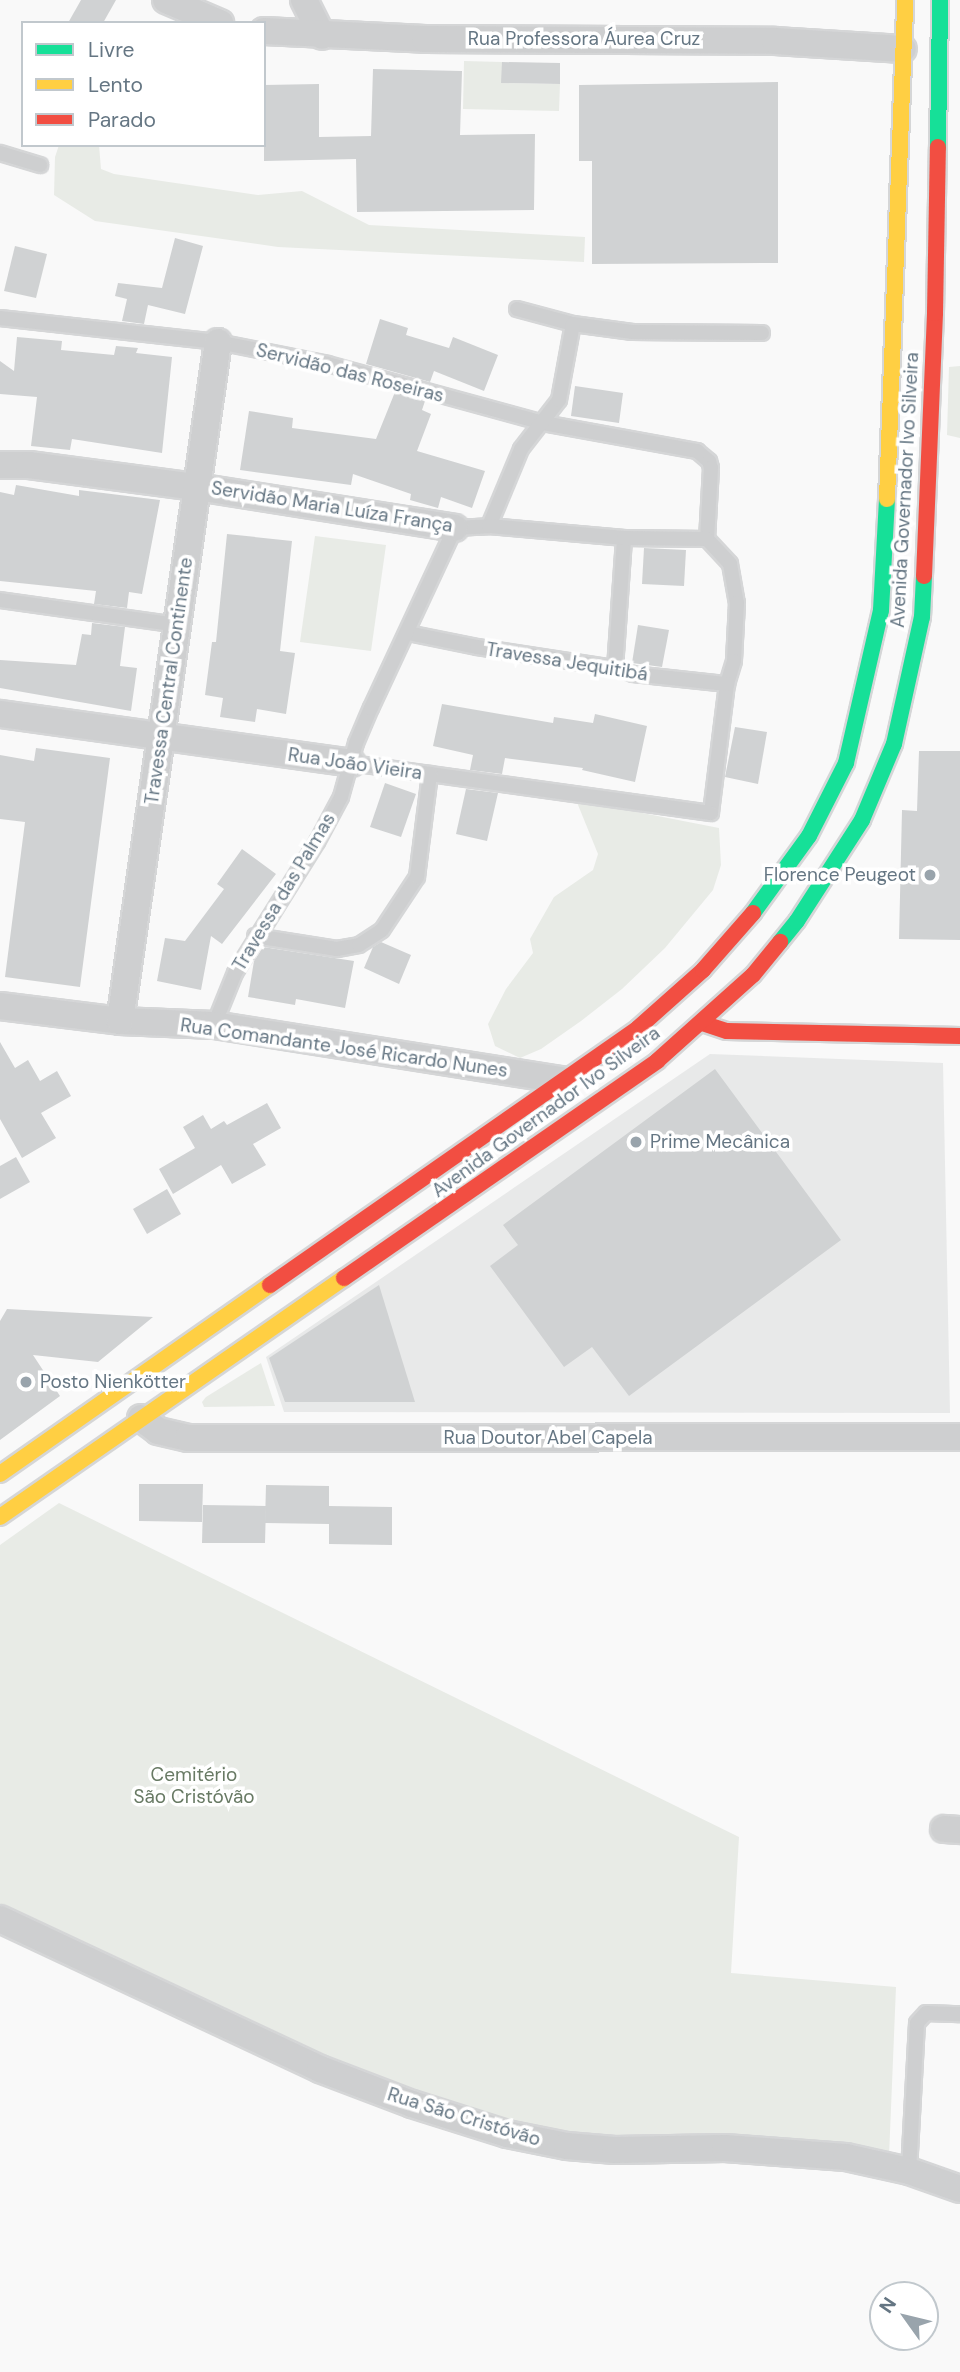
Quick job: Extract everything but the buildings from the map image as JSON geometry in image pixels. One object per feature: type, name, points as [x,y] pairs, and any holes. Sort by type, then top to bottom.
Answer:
[{"type":"main road","name":"Avenida Governador Ivo Silveira","points":[[0,1517],[615,1093],[702,1023],[753,975],[797,921],[862,820],[894,744],[908,691],[922,617],[907,499],[903,49],[905,0]]},
{"type":"main road","name":"Avenida Governador Ivo Silveira","points":[[0,1474],[638,1028],[703,970],[754,912],[815,826],[837,786],[857,725],[907,499],[943,149],[940,8]]},
{"type":"main road","points":[[702,1023],[727,1031],[960,1036]]},
{"type":"main road","points":[[120,1388],[141,1418]]},
{"type":"street","points":[[166,0],[215,21]]},
{"type":"street","points":[[304,0],[322,36]]},
{"type":"street","name":"Rua Professora Áurea Cruz","points":[[266,31],[322,36],[775,41],[903,49]]},
{"type":"street","name":"Travessa Central Continente","points":[[120,1021],[218,342]]},
{"type":"street","name":"Servidão Maria Luíza França","points":[[0,465],[29,466],[197,487],[455,528]]},
{"type":"street","name":"Rua João Vieira","points":[[0,714],[352,763]]},
{"type":"street","name":"Rua Comandante José Ricardo Nunes","points":[[0,1006],[120,1021],[214,1025],[563,1080]]},
{"type":"street","name":"Rua Doutor Abel Capela","points":[[141,1418],[158,1431],[188,1438],[960,1437]]},
{"type":"street","name":"Rua São Cristóvão","points":[[0,1919],[320,2069],[412,2104],[507,2134],[567,2146],[615,2150],[725,2148],[846,2157],[909,2171],[960,2189]]},
{"type":"lane","points":[[940,8],[960,15]]},
{"type":"lane","points":[[0,153],[40,165]]},
{"type":"lane","points":[[517,309],[573,324],[632,332],[762,333]]},
{"type":"lane","name":"Servidão das Roseiras","points":[[0,318],[218,342],[328,364],[543,424],[697,451],[705,455],[712,468],[707,539]]},
{"type":"lane","points":[[489,526],[521,449],[559,400],[573,324]]},
{"type":"lane","name":"Servidão Maria Luíza França","points":[[455,528],[489,526],[624,538],[707,539]]},
{"type":"lane","name":"Travessa das Palmas","points":[[214,1025],[235,973],[317,842],[341,797],[356,743],[455,528]]},
{"type":"lane","points":[[615,668],[624,538]]},
{"type":"lane","points":[[707,539],[730,564],[737,603],[734,661],[727,684]]},
{"type":"lane","points":[[0,600],[177,625]]},
{"type":"lane","name":"Travessa Jequitibá","points":[[408,633],[477,648],[615,668],[633,674],[727,684]]},
{"type":"lane","name":"Rua João Vieira","points":[[352,763],[710,813],[727,684]]},
{"type":"lane","points":[[256,936],[337,949],[359,945],[382,930],[417,877],[430,774]]},
{"type":"lane","points":[[909,2171],[917,2023],[926,2013],[960,2014]]},
{"type":"shaded area","points":[[710,1054],[943,1063],[950,1413],[284,1412],[266,1357]]},
{"type":"green space","points":[[464,61],[502,62],[502,83],[560,84],[559,111],[463,109]]},
{"type":"green space","points":[[58,147],[99,147],[101,169],[114,174],[258,195],[302,191],[369,225],[585,237],[584,262],[278,247],[95,221],[54,195],[55,157]]},
{"type":"green space","points":[[960,366],[960,438],[947,435],[949,367]]},
{"type":"green space","points":[[315,536],[386,545],[371,651],[300,642]]},
{"type":"green space","points":[[576,800],[719,828],[721,865],[713,890],[665,948],[622,989],[581,1021],[541,1049],[520,1058],[495,1046],[488,1024],[506,989],[533,953],[530,939],[554,897],[593,870],[598,854]]},
{"type":"green space","points":[[261,1363],[275,1406],[204,1407],[202,1402],[206,1397]]},
{"type":"green space","name":"Cemitério São Cristóvão","points":[[59,1503],[739,1837],[731,1973],[896,1987],[889,2157],[854,2143],[597,2144],[514,2124],[304,2054],[0,1908],[0,1545]]},
{"type":"traffic: fast","points":[[938,147],[940,0]]},
{"type":"traffic: fast","points":[[753,913],[809,836],[846,763],[881,610],[887,499]]},
{"type":"traffic: fast","points":[[780,942],[797,921],[862,820],[894,744],[922,617],[924,576]]},
{"type":"traffic: slow","points":[[887,499],[905,0]]},
{"type":"traffic: slow","points":[[0,1517],[344,1278]]},
{"type":"traffic: slow","points":[[0,1474],[270,1285]]},
{"type":"traffic: jam","points":[[924,576],[935,313],[938,147]]},
{"type":"traffic: jam","points":[[270,1285],[638,1028],[703,970],[753,913]]},
{"type":"traffic: jam","points":[[344,1278],[657,1061],[753,975],[780,942]]},
{"type":"traffic: jam","points":[[702,1023],[727,1031],[960,1036]]},
{"type":"place","name":"Florence Peugeot","points":[[930,875]]},
{"type":"place","name":"Prime Mecânica","points":[[636,1142]]},
{"type":"place","name":"Posto Nienkötter","points":[[26,1382]]}]
